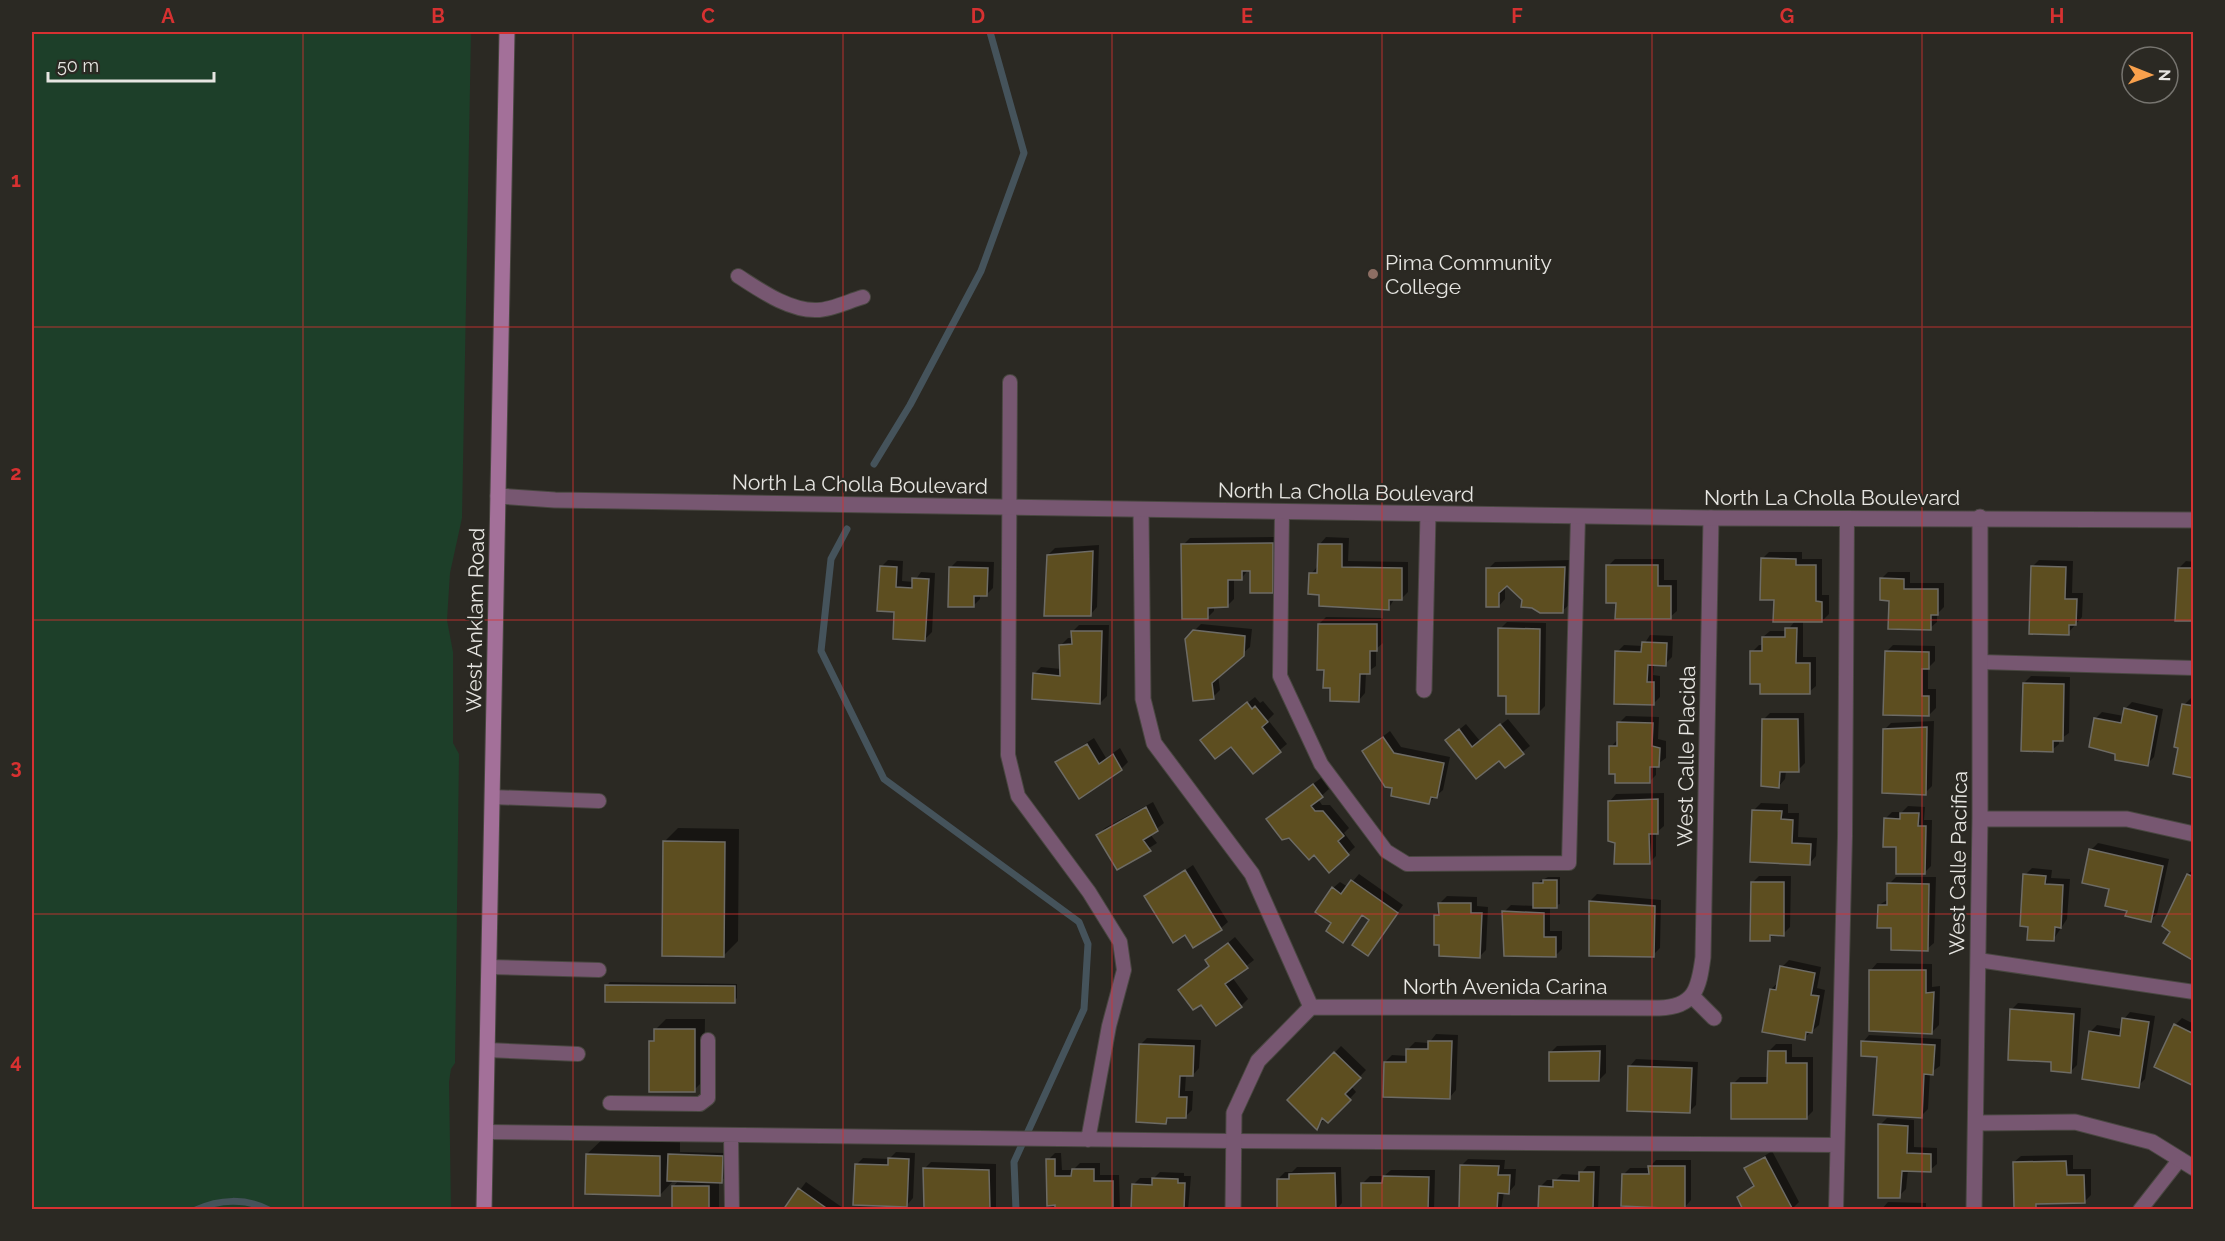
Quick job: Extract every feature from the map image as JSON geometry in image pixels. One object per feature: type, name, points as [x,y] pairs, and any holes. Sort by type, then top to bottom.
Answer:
[{"type":"main road","name":"West Anklam Road","points":[[484,1209],[507,32]]},
{"type":"street","name":"North La Cholla Boulevard","points":[[498,496],[555,500],[1141,511],[1711,518],[1980,517],[2193,520]]},
{"type":"street","points":[[1141,511],[1143,699],[1155,744],[1252,874],[1311,1006],[1258,1061],[1234,1113],[1233,1209]]},
{"type":"street","points":[[1424,690],[1428,514]]},
{"type":"street","name":"West Calle Pacifica","points":[[1974,1209],[1980,819],[1980,517]]},
{"type":"street","name":"West Calle Placida","points":[[1693,994],[1703,957],[1711,518]]},
{"type":"street","points":[[1980,819],[2127,819],[2193,834]]},
{"type":"street","points":[[1693,994],[1714,1018]]},
{"type":"street","name":"North Avenida Carina","points":[[1311,1006],[1659,1008],[1679,1005],[1693,994]]},
{"type":"street","points":[[1976,1123],[2075,1122],[2152,1142],[2193,1167]]},
{"type":"lane","points":[[738,276],[761,291],[794,306],[817,310],[863,297]]},
{"type":"lane","points":[[1010,382],[1008,755],[1018,796],[1089,892],[1120,942],[1124,970],[1109,1026],[1088,1140]]},
{"type":"lane","points":[[1282,512],[1280,676],[1321,764],[1386,851],[1407,864],[1569,863],[1578,516]]},
{"type":"lane","points":[[1836,1209],[1845,836],[1847,518]]},
{"type":"lane","points":[[1980,662],[2193,668]]},
{"type":"lane","points":[[492,797],[599,801]]},
{"type":"lane","points":[[1978,960],[2193,992]]},
{"type":"lane","points":[[489,968],[599,970]]},
{"type":"lane","points":[[610,1103],[700,1104],[708,1098],[708,1040]]},
{"type":"lane","points":[[488,1050],[578,1054]]},
{"type":"lane","points":[[486,1132],[1088,1140],[1837,1145]]},
{"type":"lane","points":[[731,1135],[732,1209]]},
{"type":"lane","points":[[2140,1209],[2180,1159]]},
{"type":"green space","points":[[32,32],[471,32],[462,518],[450,573],[447,620],[453,652],[453,743],[459,754],[455,1063],[451,1069],[449,1082],[451,1209],[32,1209]]},
{"type":"building","points":[[1273,543],[1273,593],[1250,593],[1250,571],[1242,571],[1242,580],[1228,580],[1228,607],[1208,608],[1208,619],[1182,619],[1181,544]]},
{"type":"building","points":[[1318,544],[1342,544],[1342,567],[1402,568],[1402,600],[1389,600],[1389,610],[1319,606],[1319,595],[1308,594],[1309,573],[1317,573]]},
{"type":"building","points":[[1093,551],[1091,616],[1044,616],[1047,555]]},
{"type":"building","points":[[1761,558],[1796,559],[1796,565],[1816,565],[1816,601],[1822,602],[1822,622],[1773,622],[1774,600],[1760,600]]},
{"type":"building","points":[[1606,565],[1658,565],[1658,586],[1671,586],[1671,619],[1615,619],[1616,603],[1606,603]]},
{"type":"building","points":[[880,566],[897,567],[896,587],[912,588],[912,578],[929,579],[925,641],[893,639],[894,612],[877,611]]},
{"type":"building","points":[[2031,566],[2066,567],[2065,599],[2077,599],[2076,625],[2069,625],[2069,635],[2029,634]]},
{"type":"building","points":[[949,567],[988,568],[987,596],[974,596],[974,607],[948,607]]},
{"type":"building","points":[[1565,567],[1563,613],[1540,613],[1532,608],[1521,607],[1522,600],[1507,586],[1499,593],[1499,607],[1486,607],[1486,568]]},
{"type":"building","points":[[2178,568],[2194,568],[2194,621],[2175,621]]},
{"type":"building","points":[[1880,578],[1904,579],[1904,589],[1938,589],[1938,615],[1931,615],[1931,630],[1888,629],[1889,601],[1880,600]]},
{"type":"building","points":[[1318,624],[1377,624],[1377,651],[1370,651],[1370,674],[1360,674],[1359,702],[1330,701],[1330,688],[1323,688],[1324,670],[1317,670]]},
{"type":"building","points":[[1498,628],[1540,629],[1539,714],[1506,714],[1506,696],[1498,696]]},
{"type":"building","points":[[1785,628],[1797,628],[1796,663],[1810,663],[1810,694],[1760,694],[1760,684],[1750,684],[1750,651],[1762,651],[1762,637],[1785,637]]},
{"type":"building","points":[[1193,630],[1245,636],[1244,656],[1212,683],[1214,699],[1193,701],[1185,639]]},
{"type":"building","points":[[1071,631],[1102,631],[1100,704],[1032,699],[1033,673],[1060,676],[1059,645],[1072,644]]},
{"type":"building","points":[[1642,642],[1667,643],[1666,666],[1648,665],[1647,682],[1654,682],[1654,705],[1614,704],[1615,651],[1641,652]]},
{"type":"building","points":[[1885,651],[1929,652],[1929,669],[1922,669],[1922,696],[1929,696],[1929,716],[1883,715]]},
{"type":"building","points":[[2023,683],[2064,684],[2063,741],[2053,741],[2053,752],[2021,751]]},
{"type":"building","points":[[1247,702],[1252,709],[1255,706],[1268,722],[1262,727],[1281,752],[1253,774],[1231,747],[1215,759],[1200,740]]},
{"type":"building","points":[[2182,704],[2194,706],[2193,778],[2173,774],[2178,748],[2174,747]]},
{"type":"building","points":[[2124,708],[2157,716],[2148,766],[2115,760],[2115,754],[2089,747],[2094,718],[2121,723]]},
{"type":"building","points":[[1762,719],[1798,719],[1799,772],[1780,772],[1779,788],[1761,786]]},
{"type":"building","points":[[1617,722],[1653,723],[1652,746],[1660,748],[1659,767],[1650,767],[1650,783],[1615,783],[1615,774],[1609,774],[1609,746],[1617,746]]},
{"type":"building","points":[[1500,724],[1524,754],[1505,768],[1499,761],[1476,779],[1445,740],[1459,729],[1472,747]]},
{"type":"building","points":[[1927,727],[1926,795],[1882,793],[1883,729]]},
{"type":"building","points":[[1383,737],[1394,753],[1444,763],[1437,798],[1431,797],[1429,804],[1391,796],[1392,788],[1385,787],[1362,751]]},
{"type":"building","points":[[1087,744],[1099,764],[1113,754],[1122,770],[1079,799],[1055,762]]},
{"type":"building","points":[[1313,784],[1323,797],[1311,806],[1315,811],[1323,811],[1344,836],[1338,841],[1349,855],[1329,873],[1314,855],[1309,860],[1289,838],[1282,840],[1266,819]]},
{"type":"building","points":[[1658,799],[1658,834],[1649,834],[1650,864],[1614,864],[1615,843],[1608,841],[1608,801]]},
{"type":"building","points":[[1146,807],[1158,831],[1143,840],[1151,851],[1117,870],[1096,835]]},
{"type":"building","points":[[1752,810],[1782,811],[1781,819],[1793,820],[1792,843],[1811,844],[1810,865],[1750,862]]},
{"type":"building","points":[[1900,813],[1919,813],[1918,826],[1926,826],[1925,874],[1896,874],[1896,847],[1883,847],[1884,818],[1900,819]]},
{"type":"building","points":[[663,841],[725,842],[724,957],[662,956]]},
{"type":"building","points":[[2089,849],[2163,866],[2151,922],[2125,916],[2127,911],[2105,906],[2109,889],[2082,883]]},
{"type":"building","points":[[1185,870],[1222,930],[1193,948],[1185,935],[1173,943],[1144,896]]},
{"type":"building","points":[[2023,874],[2046,876],[2045,884],[2063,885],[2061,928],[2055,927],[2054,941],[2027,940],[2028,927],[2020,926]]},
{"type":"building","points":[[2187,874],[2194,877],[2194,961],[2163,943],[2170,932],[2162,926]]},
{"type":"building","points":[[1351,880],[1398,913],[1368,956],[1352,945],[1369,920],[1362,915],[1343,943],[1326,931],[1331,923],[1315,912],[1332,887],[1341,894]]},
{"type":"building","points":[[1543,880],[1557,880],[1557,908],[1533,908],[1533,883],[1543,883]]},
{"type":"building","points":[[1751,882],[1784,882],[1784,936],[1770,935],[1770,941],[1750,941]]},
{"type":"building","points":[[1887,883],[1929,884],[1928,951],[1891,950],[1891,928],[1877,928],[1878,905],[1887,905]]},
{"type":"building","points":[[1589,901],[1655,906],[1654,957],[1589,956]]},
{"type":"building","points":[[1438,903],[1471,903],[1471,913],[1482,913],[1480,958],[1439,956],[1439,945],[1434,945],[1434,915],[1439,915]]},
{"type":"building","points":[[1502,911],[1544,913],[1544,937],[1556,937],[1556,957],[1504,956]]},
{"type":"building","points":[[1228,943],[1248,968],[1225,984],[1242,1007],[1216,1026],[1201,1005],[1193,1010],[1178,990],[1209,966],[1205,960]]},
{"type":"building","points":[[1780,966],[1815,973],[1811,995],[1819,996],[1812,1033],[1806,1032],[1805,1040],[1762,1032],[1770,989],[1776,990]]},
{"type":"building","points":[[1869,970],[1926,970],[1926,993],[1934,992],[1932,1034],[1869,1031]]},
{"type":"building","points":[[605,985],[735,986],[735,1003],[605,1002]]},
{"type":"building","points":[[2010,1009],[2074,1014],[2071,1073],[2051,1071],[2051,1062],[2008,1060]]},
{"type":"building","points":[[2122,1018],[2149,1022],[2139,1088],[2082,1079],[2089,1031],[2120,1036]]},
{"type":"building","points":[[2174,1024],[2194,1034],[2194,1086],[2154,1067]]},
{"type":"building","points":[[654,1029],[695,1029],[695,1092],[649,1092],[649,1041],[654,1041]]},
{"type":"building","points":[[1428,1041],[1452,1041],[1450,1099],[1383,1097],[1384,1062],[1406,1062],[1406,1049],[1428,1049]]},
{"type":"building","points":[[1861,1041],[1935,1045],[1933,1075],[1924,1074],[1922,1118],[1873,1115],[1877,1057],[1861,1056]]},
{"type":"building","points":[[1139,1044],[1194,1046],[1193,1076],[1180,1076],[1179,1097],[1187,1097],[1186,1118],[1167,1118],[1166,1124],[1136,1122]]},
{"type":"building","points":[[1600,1051],[1599,1081],[1549,1081],[1549,1052]]},
{"type":"building","points":[[1768,1051],[1786,1051],[1786,1063],[1807,1063],[1807,1119],[1731,1119],[1731,1083],[1767,1083]]},
{"type":"building","points":[[1334,1052],[1361,1078],[1345,1094],[1351,1100],[1328,1123],[1322,1118],[1317,1130],[1287,1100]]},
{"type":"building","points":[[1628,1066],[1692,1068],[1690,1113],[1627,1111]]},
{"type":"building","points":[[1878,1124],[1908,1126],[1907,1153],[1931,1154],[1931,1172],[1902,1171],[1900,1198],[1878,1198]]},
{"type":"building","points":[[586,1154],[660,1156],[660,1196],[585,1194]]},
{"type":"building","points":[[668,1154],[723,1156],[722,1183],[667,1181]]},
{"type":"building","points":[[1765,1157],[1793,1210],[1743,1210],[1737,1197],[1754,1186],[1744,1168]]},
{"type":"building","points":[[888,1158],[909,1159],[907,1207],[853,1205],[855,1164],[888,1165]]},
{"type":"building","points":[[1046,1159],[1055,1159],[1055,1176],[1071,1176],[1072,1169],[1094,1169],[1094,1181],[1113,1181],[1113,1210],[1055,1210],[1055,1205],[1047,1206]]},
{"type":"building","points":[[2066,1161],[2067,1175],[2084,1175],[2085,1203],[2036,1204],[2036,1208],[2014,1208],[2013,1162]]},
{"type":"building","points":[[1460,1165],[1499,1166],[1498,1175],[1510,1175],[1509,1194],[1498,1193],[1497,1210],[1459,1210]]},
{"type":"building","points":[[1648,1166],[1685,1166],[1685,1209],[1621,1206],[1622,1174],[1649,1174]]},
{"type":"building","points":[[923,1168],[989,1170],[990,1210],[924,1208]]},
{"type":"building","points":[[1579,1172],[1594,1172],[1593,1210],[1538,1210],[1539,1186],[1553,1187],[1553,1180],[1579,1181]]},
{"type":"building","points":[[1335,1173],[1336,1210],[1277,1210],[1277,1179],[1289,1179],[1289,1174]]},
{"type":"building","points":[[1383,1176],[1429,1177],[1428,1210],[1361,1210],[1361,1183],[1382,1183]]},
{"type":"building","points":[[1152,1178],[1178,1179],[1178,1183],[1185,1183],[1184,1210],[1131,1210],[1132,1184],[1152,1185]]},
{"type":"building","points":[[672,1186],[709,1186],[709,1210],[672,1210]]},
{"type":"building","points":[[798,1188],[829,1210],[783,1210]]},
{"type":"waterway","points":[[874,464],[910,405],[981,271],[1024,153],[990,32]]},
{"type":"waterway","points":[[847,529],[831,559],[821,651],[884,779],[1079,922],[1088,944],[1084,1009],[1014,1162],[1016,1210]]},
{"type":"waterway","points":[[196,1210],[232,1201],[251,1203],[269,1210]]},
{"type":"place","name":"Pima Community College","points":[[1373,274]]}]
